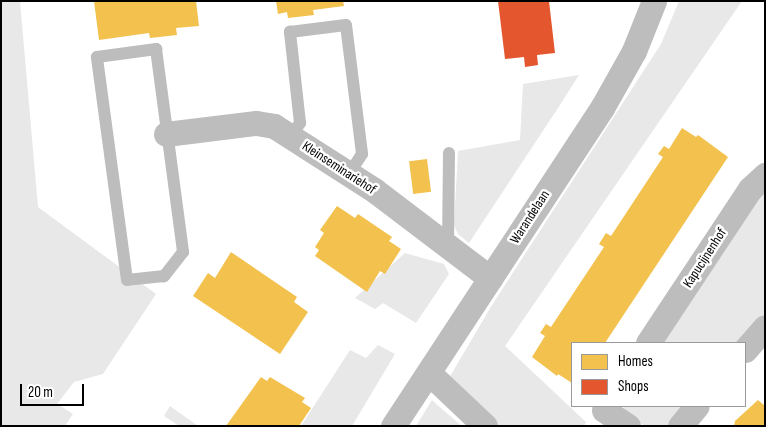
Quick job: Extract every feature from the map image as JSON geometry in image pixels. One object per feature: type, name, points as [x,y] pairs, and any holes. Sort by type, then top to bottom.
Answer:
[{"type":"street","name":"Warandelaan","points":[[393,426],[602,108],[634,51],[654,1]]},
{"type":"street","name":"Kleinseminariehof","points":[[166,134],[256,123],[274,126],[349,174],[490,278]]},
{"type":"street","name":"Kapucijnenhof","points":[[649,342],[750,189],[765,176]]},
{"type":"street","points":[[746,349],[765,327]]},
{"type":"street","points":[[429,373],[485,426]]},
{"type":"street","points":[[680,426],[696,407]]},
{"type":"street","points":[[602,414],[628,426]]},
{"type":"lane","points":[[291,136],[300,123],[290,32],[346,25],[362,154],[349,174]]},
{"type":"lane","points":[[156,49],[166,134],[183,252],[164,276],[127,280],[97,57],[156,49]]},
{"type":"lane","points":[[448,247],[449,153]]},
{"type":"shaded area","points":[[1,1],[20,1],[38,207],[156,294],[103,374],[74,382],[57,404],[73,414],[65,426],[1,426]]},
{"type":"shaded area","points":[[679,1],[742,1],[505,346],[586,422],[584,426],[499,426],[449,378],[492,305],[661,44]]},
{"type":"shaded area","points":[[579,75],[469,243],[458,234],[454,225],[458,151],[520,140],[523,84]]},
{"type":"shaded area","points":[[765,186],[765,314],[741,342],[656,342]]},
{"type":"shaded area","points":[[405,253],[444,264],[449,274],[416,323],[383,303],[375,309],[355,298]]},
{"type":"shaded area","points":[[378,345],[395,354],[352,426],[301,426],[350,350],[366,358]]},
{"type":"shaded area","points":[[432,400],[443,410],[462,426],[416,426]]},
{"type":"shaded area","points":[[170,406],[198,426],[179,426],[164,416]]},
{"type":"shaded area","points":[[623,407],[684,407],[668,426],[644,426],[625,411]]},
{"type":"building: Homes","points":[[94,1],[196,1],[199,26],[176,28],[177,35],[150,38],[149,33],[99,40]]},
{"type":"building: Homes","points":[[276,1],[343,1],[344,6],[313,10],[314,15],[288,18],[287,12],[278,14]]},
{"type":"building: Homes","points":[[682,128],[696,137],[698,135],[728,157],[606,342],[571,342],[571,382],[558,374],[557,376],[532,357],[545,336],[540,333],[546,324],[551,327],[604,247],[599,244],[606,233],[611,236],[663,157],[658,154],[664,146],[669,149]]},
{"type":"building: Homes","points":[[427,159],[431,192],[413,194],[409,161]]},
{"type":"building: Homes","points":[[337,206],[355,218],[358,214],[392,237],[389,241],[401,249],[385,274],[380,271],[367,292],[315,256],[319,250],[315,247],[324,233],[320,230]]},
{"type":"building: Homes","points":[[231,252],[297,297],[294,302],[308,312],[280,354],[193,296],[208,273],[215,278]]},
{"type":"building: Homes","points":[[261,377],[267,381],[270,377],[305,398],[302,402],[311,408],[299,426],[226,426]]},
{"type":"building: Homes","points":[[758,400],[765,406],[765,426],[734,426],[735,421]]},
{"type":"building: Shops","points":[[498,1],[549,1],[555,53],[537,55],[538,65],[525,67],[524,57],[505,59]]}]
